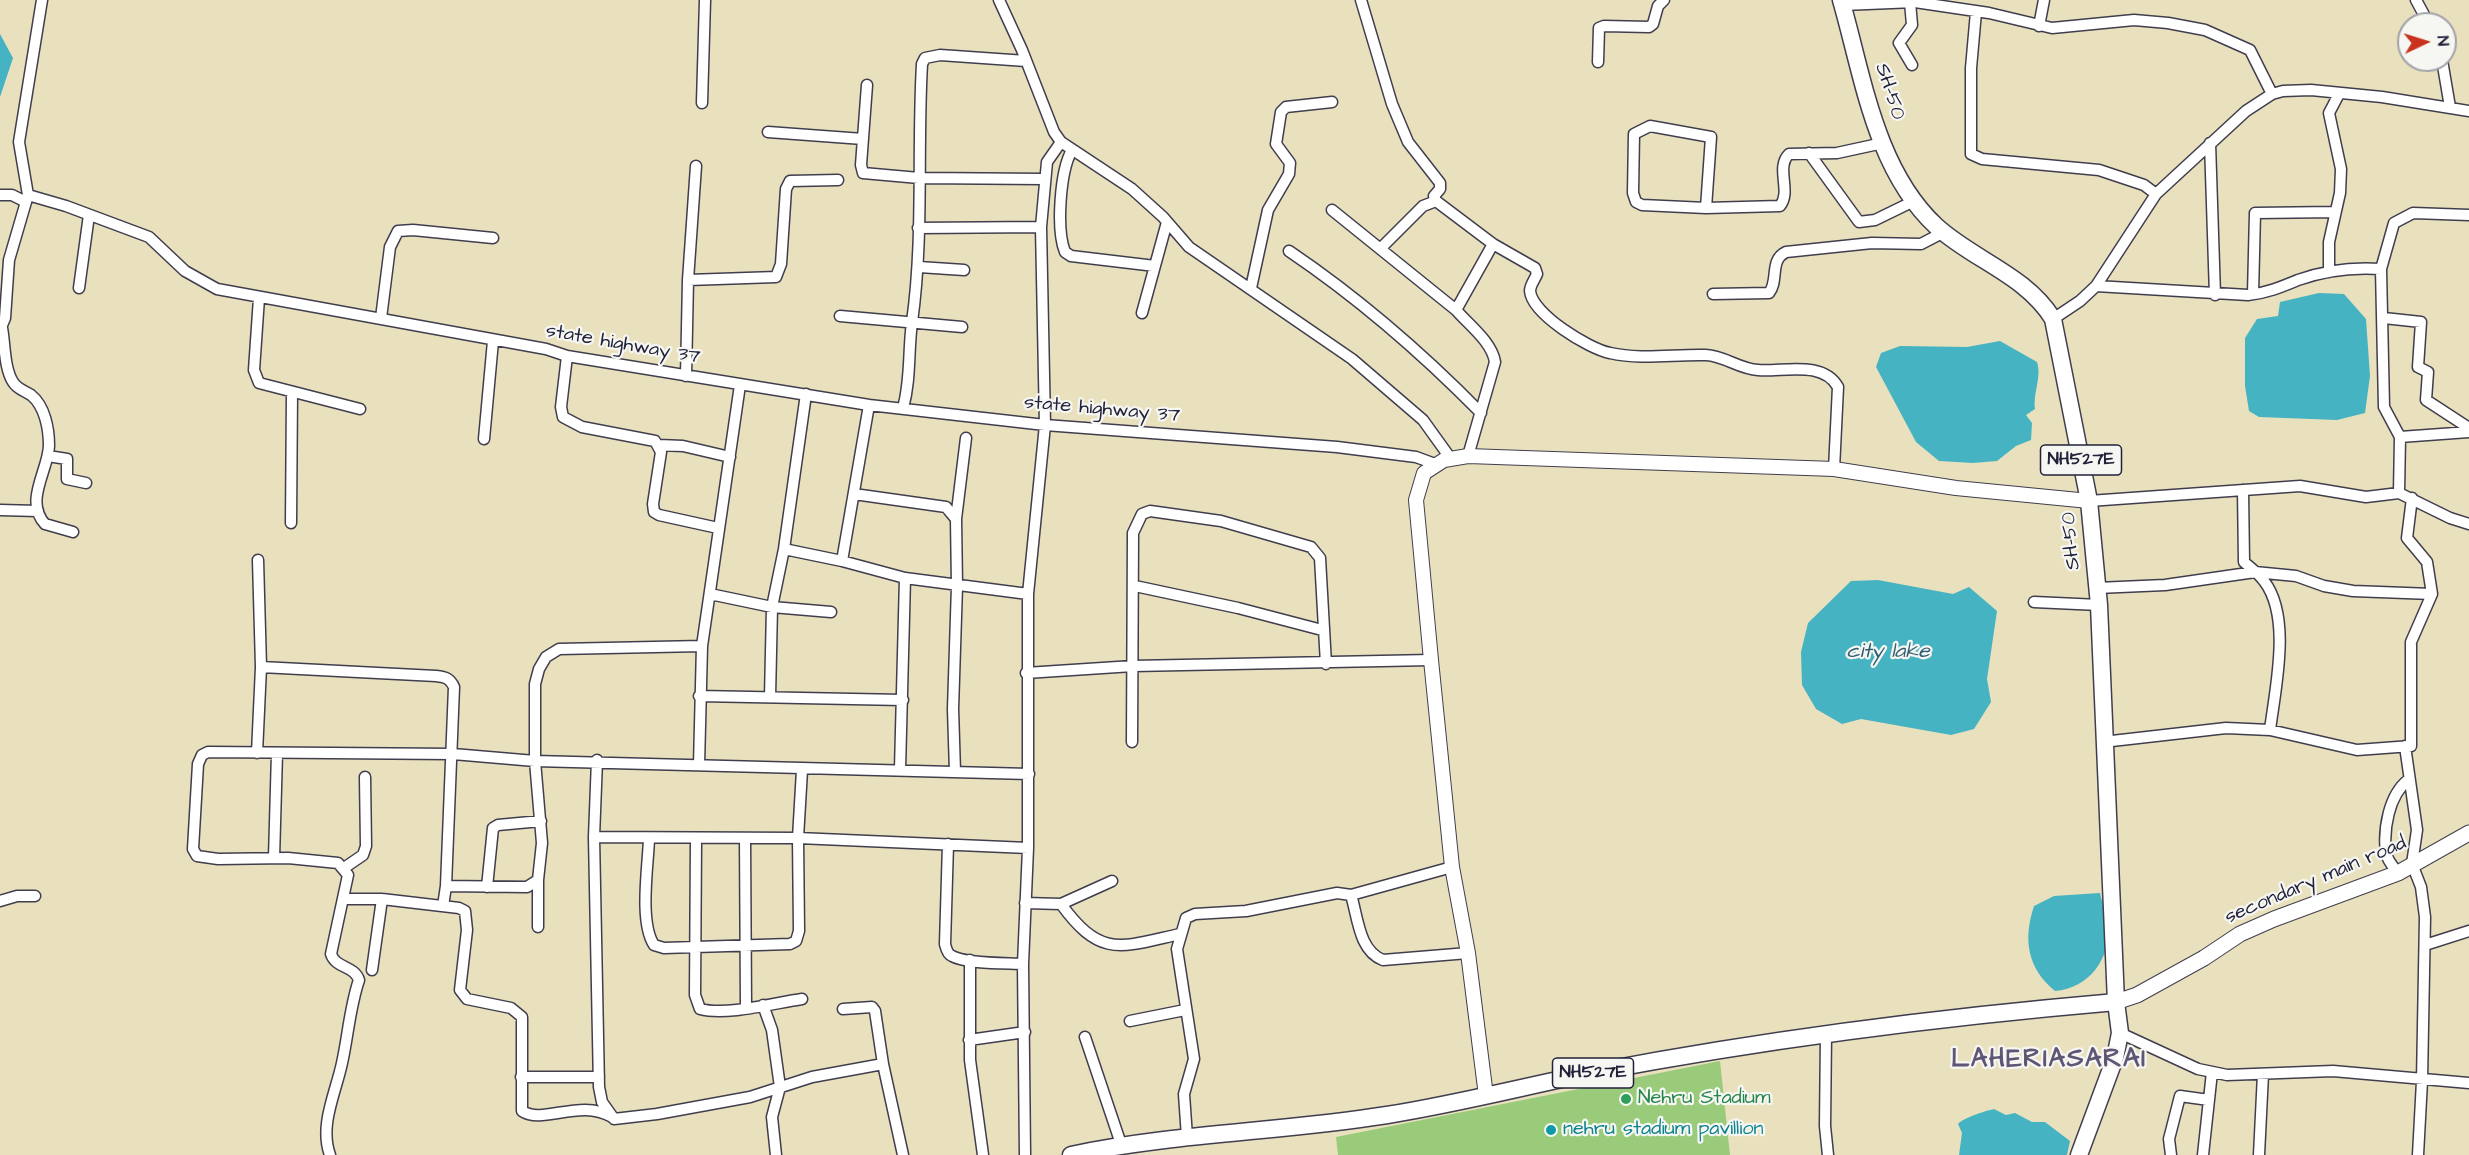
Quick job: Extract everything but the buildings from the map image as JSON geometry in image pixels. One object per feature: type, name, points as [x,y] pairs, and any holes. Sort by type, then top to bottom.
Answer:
[{"type":"main road","name":"SH-50","points":[[1842,3],[1862,80],[1883,143],[1914,201],[1944,232],[2030,290],[2042,301],[2053,318],[2089,501],[2099,605],[2103,742],[2116,1002],[2120,1033],[2112,1069],[2079,1155]]},
{"type":"main road","name":"secondary main road","points":[[2116,1002],[2137,995],[2204,958],[2240,934],[2274,918],[2398,873],[2469,833]]},
{"type":"main road","name":"NH527E","points":[[1071,1155],[1186,1137],[1387,1115],[1596,1072],[1826,1034],[1972,1014],[2116,1002]]},
{"type":"street","points":[[42,0],[19,142],[26,198],[9,260],[1,329],[11,379],[17,387],[33,397],[44,416],[49,444],[48,456],[38,486],[38,511],[42,520],[49,526],[73,532]]},
{"type":"street","points":[[702,103],[705,0]]},
{"type":"street","points":[[1361,0],[1392,105],[1408,142],[1440,183],[1440,189],[1434,196],[1436,201],[1493,244],[1535,268],[1537,274],[1530,288],[1531,294],[1546,317],[1577,339],[1610,353],[1650,357],[1705,355],[1719,357],[1742,369],[1812,370],[1826,374],[1838,387],[1834,469]]},
{"type":"street","points":[[1598,62],[1599,28],[1604,26],[1649,27],[1653,24],[1658,6],[1665,0]]},
{"type":"street","points":[[1989,0],[1989,13]]},
{"type":"street","points":[[2039,26],[2044,0]]},
{"type":"street","points":[[1003,1],[1054,132],[1061,142],[1132,189],[1167,222],[1189,247],[1352,359],[1411,409],[1434,433],[1451,459]]},
{"type":"street","points":[[1842,3],[1910,2],[1989,13],[2039,26],[2134,20],[2205,30],[2250,50],[2272,94]]},
{"type":"street","points":[[1910,2],[1912,25],[1899,43],[1912,65]]},
{"type":"street","points":[[1976,12],[1971,68],[1971,154],[1982,159],[2099,170],[2144,185],[2156,194]]},
{"type":"street","points":[[903,408],[910,379],[912,323],[918,267],[921,75],[925,58],[940,55],[1026,61]]},
{"type":"street","points":[[2444,72],[2450,107]]},
{"type":"street","points":[[867,85],[861,165],[863,173],[919,178],[1044,179]]},
{"type":"street","points":[[2053,318],[2076,304],[2096,286],[2156,194],[2246,111],[2272,94],[2294,90],[2469,111]]},
{"type":"street","points":[[2329,272],[2329,242],[2340,193],[2341,169],[2329,113],[2339,94]]},
{"type":"street","points":[[1251,288],[1268,210],[1289,174],[1290,164],[1276,144],[1281,112],[1286,107],[1332,102]]},
{"type":"street","points":[[1706,208],[1710,137],[1650,126],[1634,134],[1633,194],[1636,202],[1642,205],[1706,208],[1780,206],[1785,193],[1783,165],[1785,158],[1794,153],[1837,153],[1883,143]]},
{"type":"street","points":[[768,132],[863,139]]},
{"type":"street","points":[[1025,1155],[1023,964],[1029,774],[1026,673],[1028,594],[1045,425],[1041,227],[1047,162],[1061,142]]},
{"type":"street","points":[[2211,143],[2215,295]]},
{"type":"street","points":[[1072,150],[1062,172],[1061,186],[1065,252],[1071,256],[1155,266]]},
{"type":"street","points":[[1809,153],[1858,222],[1875,220],[1914,201]]},
{"type":"street","points":[[686,376],[688,280],[696,166]]},
{"type":"street","points":[[688,280],[776,277],[781,264],[786,189],[790,180],[838,180]]},
{"type":"street","name":"state highway 37","points":[[0,195],[26,198],[89,215],[149,237],[185,272],[202,283],[233,294],[381,318],[493,341],[546,349],[567,356],[869,405],[1045,425],[1337,447],[1416,457],[1435,464]]},
{"type":"street","points":[[1381,248],[1423,206],[1436,201]]},
{"type":"street","points":[[1332,210],[1456,310],[1494,354],[1494,372],[1468,456]]},
{"type":"street","points":[[2253,294],[2255,213],[2335,212]]},
{"type":"street","points":[[2399,493],[2400,437],[2384,407],[2384,318],[2381,269],[2394,223],[2413,213],[2469,216]]},
{"type":"street","points":[[79,288],[89,215]]},
{"type":"street","points":[[1142,313],[1167,222]]},
{"type":"street","points":[[918,228],[1041,227]]},
{"type":"street","points":[[381,318],[390,247],[398,231],[413,230],[493,238]]},
{"type":"street","points":[[1713,294],[1769,293],[1772,289],[1776,262],[1780,255],[1786,252],[1872,243],[1921,244],[1944,232]]},
{"type":"street","points":[[1456,310],[1493,244]]},
{"type":"street","points":[[1289,251],[1330,279],[1415,348],[1481,413]]},
{"type":"street","points":[[2096,286],[2215,295],[2253,294],[2267,293],[2299,280],[2350,266],[2381,269]]},
{"type":"street","points":[[918,267],[964,270]]},
{"type":"street","points":[[259,298],[254,370],[256,378],[265,386],[360,409]]},
{"type":"street","points":[[840,316],[962,327]]},
{"type":"street","points":[[2384,318],[2421,322],[2418,368],[2428,372],[2426,400],[2469,430]]},
{"type":"street","points":[[484,439],[493,341]]},
{"type":"street","points":[[567,356],[561,407],[563,417],[582,427],[645,438],[659,445],[683,446],[730,457]]},
{"type":"street","points":[[699,765],[702,646],[740,385]]},
{"type":"street","points":[[291,523],[292,392]]},
{"type":"street","points":[[770,697],[772,607],[784,549],[806,394]]},
{"type":"street","points":[[842,561],[869,405]]},
{"type":"street","points":[[2400,437],[2469,430]]},
{"type":"street","points":[[954,772],[956,519],[966,438]]},
{"type":"street","points":[[659,445],[652,504],[654,512],[718,528]]},
{"type":"street","points":[[48,456],[66,459],[67,479],[86,483]]},
{"type":"street","points":[[1486,1096],[1468,953],[1452,867],[1416,500],[1424,473],[1435,464],[1468,456],[1834,469],[1956,488],[2089,501],[2300,486],[2366,497],[2399,493],[2450,518],[2469,524]]},
{"type":"street","points":[[2243,490],[2244,562],[2265,582],[2278,611],[2280,652],[2270,730]]},
{"type":"street","points":[[854,494],[946,507],[956,519]]},
{"type":"street","points":[[2103,742],[2226,728],[2270,730],[2357,750],[2411,746],[2411,642],[2432,594],[2427,562],[2407,538],[2412,498]]},
{"type":"street","points":[[0,510],[38,511]]},
{"type":"street","points":[[1132,742],[1134,534],[1142,514],[1150,511],[1221,521],[1311,547],[1320,558],[1322,630],[1326,663]]},
{"type":"street","points":[[784,549],[842,561],[905,578],[1028,594]]},
{"type":"street","points":[[257,753],[261,667],[258,560]]},
{"type":"street","points":[[2097,588],[2165,585],[2198,578],[2255,572],[2296,576],[2324,586],[2353,591],[2432,594]]},
{"type":"street","points":[[900,769],[905,578]]},
{"type":"street","points":[[1135,586],[1238,608],[1322,630]]},
{"type":"street","points":[[710,594],[772,607],[831,612]]},
{"type":"street","points":[[2034,602],[2099,605]]},
{"type":"street","points":[[538,927],[541,820],[535,761],[535,684],[539,669],[546,657],[559,649],[702,646]]},
{"type":"street","points":[[1026,673],[1133,666],[1431,660]]},
{"type":"street","points":[[261,667],[445,677],[454,687],[447,886],[443,906]]},
{"type":"street","points":[[699,696],[903,700]]},
{"type":"street","points":[[2405,747],[2417,830],[2412,864],[2424,902],[2422,1081],[2418,1155]]},
{"type":"street","points":[[330,1155],[327,1146],[331,1100],[341,1065],[358,980],[351,969],[337,964],[331,954],[348,875],[338,863],[274,858],[204,858],[197,856],[193,849],[198,764],[202,755],[208,752],[453,754],[535,761],[597,760],[802,770],[900,769],[1029,774]]},
{"type":"street","points":[[274,858],[277,753]]},
{"type":"street","points":[[597,760],[594,837],[599,1077],[602,1102],[614,1119]]},
{"type":"street","points":[[649,839],[648,936],[654,945],[664,948],[790,944],[798,938],[798,838],[802,770]]},
{"type":"street","points":[[344,868],[363,855],[366,846],[365,777]]},
{"type":"street","points":[[2398,873],[2386,855],[2390,807],[2398,788],[2409,780]]},
{"type":"street","points":[[487,887],[493,828],[498,825],[541,820]]},
{"type":"street","points":[[594,837],[798,838],[1028,848]]},
{"type":"street","points":[[745,838],[746,1008]]},
{"type":"street","points":[[696,839],[695,995],[700,1009],[746,1008],[802,999]]},
{"type":"street","points":[[948,844],[945,944],[952,957],[1023,964]]},
{"type":"street","points":[[1186,1137],[1184,1094],[1194,1059],[1178,964],[1180,934],[1186,918],[1195,914],[1246,911],[1337,894],[1351,895],[1452,867]]},
{"type":"street","points":[[447,886],[527,887],[538,880]]},
{"type":"street","points":[[1025,903],[1061,904],[1112,881]]},
{"type":"street","points":[[1351,895],[1364,944],[1368,952],[1375,957],[1383,960],[1468,953]]},
{"type":"street","points":[[0,901],[17,896],[35,896]]},
{"type":"street","points":[[343,899],[382,899],[459,908],[465,911],[467,916],[460,982],[462,996],[511,1008],[522,1017],[522,1111],[528,1116],[585,1109],[603,1112],[614,1119],[657,1114],[750,1097],[812,1077],[883,1064]]},
{"type":"street","points":[[372,970],[382,899]]},
{"type":"street","points":[[1061,904],[1074,922],[1102,944],[1115,946],[1145,943],[1180,934]]},
{"type":"street","points":[[2425,945],[2469,931]]},
{"type":"street","points":[[970,960],[969,1040],[983,1155]]},
{"type":"street","points":[[764,1005],[772,1030],[780,1087],[772,1117],[776,1155]]},
{"type":"street","points":[[843,1009],[872,1007],[875,1011],[883,1064],[903,1155]]},
{"type":"street","points":[[1131,1021],[1185,1010]]},
{"type":"street","points":[[969,1040],[1025,1032]]},
{"type":"street","points":[[2120,1033],[2198,1069],[2239,1076],[2333,1071],[2422,1081],[2469,1083]]},
{"type":"street","points":[[1826,1034],[1825,1126],[1828,1155]]},
{"type":"street","points":[[1085,1037],[1122,1147]]},
{"type":"street","points":[[2204,1155],[2212,1072]]},
{"type":"street","points":[[2259,1155],[2263,1074]]},
{"type":"street","points":[[521,1077],[599,1077]]},
{"type":"street","points":[[2171,1155],[2169,1139],[2180,1096],[2209,1100]]},
{"type":"green space","name":"Nehru Stadium","points":[[1720,1061],[1730,1155],[1338,1155],[1336,1137]]},
{"type":"water","points":[[0,34],[13,58],[0,97]]},
{"type":"water","points":[[2319,293],[2344,294],[2366,319],[2370,376],[2365,413],[2337,420],[2259,417],[2249,411],[2245,386],[2245,338],[2257,319],[2278,316],[2280,302]]},
{"type":"water","points":[[2000,341],[2037,362],[2039,373],[2035,409],[2026,415],[2032,423],[2031,440],[2016,446],[1997,461],[1973,463],[1939,461],[1916,442],[1876,367],[1881,353],[1900,346],[1967,347]]},
{"type":"water","name":"city lake","points":[[1878,580],[1953,594],[1969,587],[1997,611],[1987,679],[1991,702],[1974,729],[1951,735],[1861,719],[1842,724],[1816,709],[1802,685],[1801,652],[1808,623],[1851,581]]},
{"type":"water","points":[[2100,893],[2108,925],[2106,949],[2102,960],[2088,978],[2067,989],[2055,991],[2038,973],[2030,952],[2028,941],[2034,906],[2054,896]]},
{"type":"water","points":[[1994,1109],[2006,1115],[2015,1113],[2032,1122],[2045,1122],[2070,1141],[2067,1155],[1959,1155],[1962,1133],[1958,1124],[1969,1117]]},
{"type":"place","name":"Nehru Stadium","points":[[1626,1099]]},
{"type":"place","name":"nehru stadium pavillion","points":[[1551,1130]]},
{"type":"district","name":"LAHERIASARAI","points":[[2049,1061]]}]
